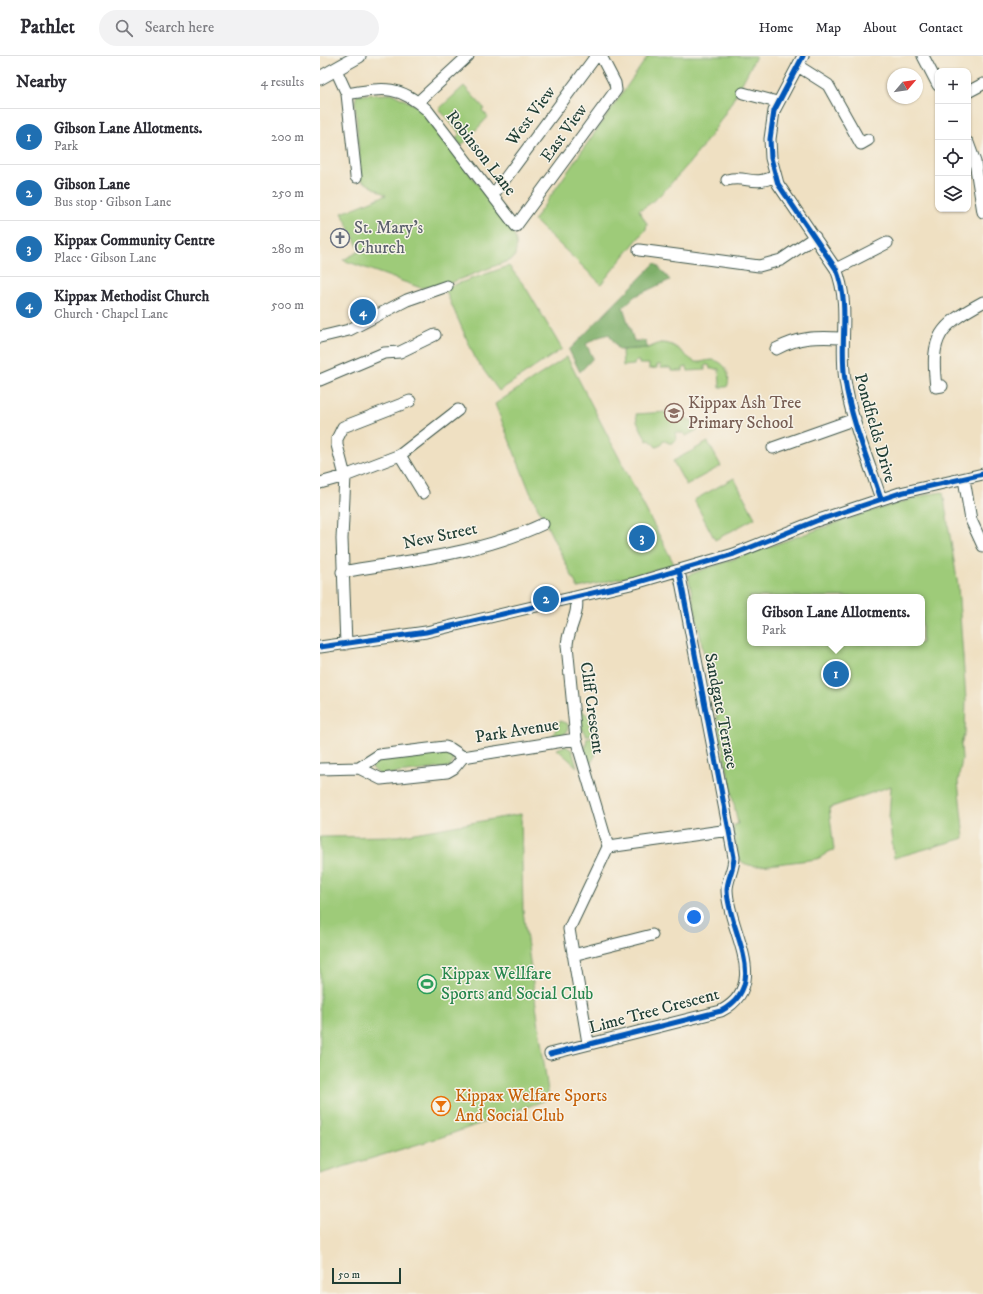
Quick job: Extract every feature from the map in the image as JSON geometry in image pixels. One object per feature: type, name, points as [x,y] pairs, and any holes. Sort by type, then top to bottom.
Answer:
[{"type":"main road","points":[[320,78],[359,56]]},
{"type":"street","points":[[418,102],[468,56]]},
{"type":"street","name":"West View","points":[[492,195],[596,56]]},
{"type":"street","name":"East View","points":[[516,226],[616,90],[615,83],[601,56]]},
{"type":"street","points":[[923,56],[935,79]]},
{"type":"street","points":[[801,61],[828,85],[861,144],[868,140]]},
{"type":"street","name":"Pondfields Drive","points":[[801,61],[777,102],[772,120],[770,139],[771,158],[778,184],[836,269],[843,290],[845,305],[843,338],[844,380],[881,499]]},
{"type":"street","points":[[336,70],[347,94],[356,177]]},
{"type":"street","points":[[971,90],[983,84]]},
{"type":"street","name":"Robinson Lane","points":[[347,94],[380,88],[390,89],[418,102],[427,110],[516,226]]},
{"type":"street","points":[[743,93],[777,102]]},
{"type":"street","points":[[971,152],[976,168],[983,212]]},
{"type":"street","points":[[726,180],[740,178],[762,182],[775,176]]},
{"type":"street","points":[[639,250],[759,266],[781,260],[815,237]]},
{"type":"street","points":[[836,269],[887,243]]},
{"type":"street","points":[[320,337],[350,330],[407,300],[447,286]]},
{"type":"street","points":[[942,386],[936,387],[933,363],[939,336],[947,325],[957,316],[983,302]]},
{"type":"street","points":[[320,380],[384,353],[400,352],[435,336]]},
{"type":"street","points":[[776,350],[790,342],[808,338],[843,338]]},
{"type":"street","points":[[346,644],[342,572],[345,476],[337,445],[340,430],[347,425],[410,401]]},
{"type":"street","points":[[320,482],[345,476],[400,455],[458,410]]},
{"type":"street","points":[[773,448],[855,419]]},
{"type":"street","points":[[400,455],[423,493]]},
{"type":"street","points":[[320,646],[346,644],[426,632],[679,571],[734,554],[816,521],[881,499],[907,491],[983,474]]},
{"type":"street","points":[[964,479],[971,520],[983,546]]},
{"type":"street","name":"New Street","points":[[342,572],[472,549],[526,532],[543,524]]},
{"type":"street","name":"Sandgate Terrace","points":[[679,571],[734,857]]},
{"type":"street","name":"Cliff Crescent","points":[[576,596],[577,609],[569,632],[567,645],[576,739],[608,847]]},
{"type":"street","name":"Park Avenue","points":[[359,768],[379,755],[448,748],[463,757],[576,739]]},
{"type":"street","name":"Park Avenue","points":[[320,769],[359,768],[381,779],[447,772],[454,768],[463,757]]},
{"type":"street","points":[[588,1043],[569,929],[608,847],[730,830]]},
{"type":"street","name":"Lime Tree Crescent","points":[[550,1054],[588,1043],[721,1011],[733,1003],[745,984],[746,969],[727,890],[733,870],[734,857]]},
{"type":"street","points":[[573,955],[652,935]]},
{"type":"green space","points":[[648,56],[756,56],[730,106],[710,137],[687,166],[662,193],[654,201],[639,210],[647,224],[646,229],[601,284],[534,220]]},
{"type":"green space","points":[[464,86],[484,108],[482,110],[488,117],[461,146],[456,138],[460,134],[439,109]]},
{"type":"green space","points":[[393,94],[419,107],[508,224],[516,241],[516,250],[513,259],[450,283],[421,288],[343,260],[360,251],[342,213],[386,195],[361,180],[355,101],[357,95]]},
{"type":"green space","points":[[655,263],[670,280],[635,296],[623,307],[634,341],[645,341],[648,348],[619,350],[609,334],[599,337],[586,344],[593,358],[580,372],[569,350]]},
{"type":"green space","points":[[509,266],[526,288],[562,349],[499,391],[476,360],[446,292],[448,287]]},
{"type":"green space","points":[[660,343],[666,343],[675,347],[695,362],[712,360],[721,363],[728,373],[729,378],[727,387],[720,387],[719,369],[710,369],[709,365],[705,365],[705,370],[688,371],[687,367],[683,368],[683,371],[671,371],[671,368],[661,368],[661,365],[657,365],[657,368],[649,369],[649,364],[639,364],[639,361],[635,361],[634,365],[623,366],[622,350],[648,348]]},
{"type":"green space","points":[[567,357],[674,564],[640,574],[578,588],[530,492],[495,404]]},
{"type":"green space","points":[[667,408],[677,408],[678,419],[685,418],[692,421],[697,430],[686,436],[684,433],[675,433],[676,439],[673,443],[663,440],[661,445],[656,447],[650,440],[647,441],[637,421],[636,414],[667,412]]},
{"type":"green space","points":[[708,442],[721,466],[686,485],[673,461]]},
{"type":"green space","points":[[734,478],[755,518],[715,540],[694,500]]},
{"type":"green space","points":[[943,492],[958,586],[966,700],[965,732],[961,744],[962,759],[958,782],[964,838],[894,858],[889,819],[891,786],[829,808],[834,850],[819,858],[760,866],[743,863],[739,859],[733,831],[734,825],[738,824],[688,575],[862,514],[929,494]]},
{"type":"green space","points":[[578,707],[593,720],[596,733],[586,736],[579,723]]},
{"type":"green space","points":[[560,721],[568,724],[567,732],[563,735],[552,737]]},
{"type":"green space","points":[[597,736],[598,750],[589,767],[585,749],[587,738]]},
{"type":"green space","points":[[565,746],[572,750],[577,767],[557,749]]},
{"type":"green space","points":[[444,752],[453,757],[453,762],[450,767],[380,775],[372,768],[375,761]]},
{"type":"green space","name":"Kippax Wellfare Sports and Social Club","points":[[521,814],[523,911],[549,1099],[445,1136],[320,1174],[320,837],[398,836]]},
{"type":"cycle path","points":[[803,56],[774,111],[770,139],[771,158],[778,184],[836,269],[843,297],[843,352],[845,380],[851,410],[881,499]]},
{"type":"cycle path","points":[[320,647],[426,632],[635,583],[734,554],[816,521],[900,493],[983,474]]},
{"type":"cycle path","points":[[550,1054],[721,1011],[736,1000],[744,986],[746,972],[744,956],[729,906],[727,890],[734,857],[679,571]]},
{"type":"place","name":"St. Mary's Church","points":[[340,238]]},
{"type":"place","name":"Kippax Methodist Church","points":[[363,312]]},
{"type":"place","name":"Kippax Ash Tree Primary School","points":[[674,413]]},
{"type":"place","name":"Kippax Community Centre","points":[[642,538]]},
{"type":"place","name":"Gibson Lane","points":[[546,599]]},
{"type":"place","name":"Gibson Lane Allotments.","points":[[836,674]]},
{"type":"place","name":"Kippax Wellfare Sports and Social Club","points":[[427,984]]},
{"type":"place","name":"Kippax Welfare Sports And Social Club","points":[[441,1106]]}]
